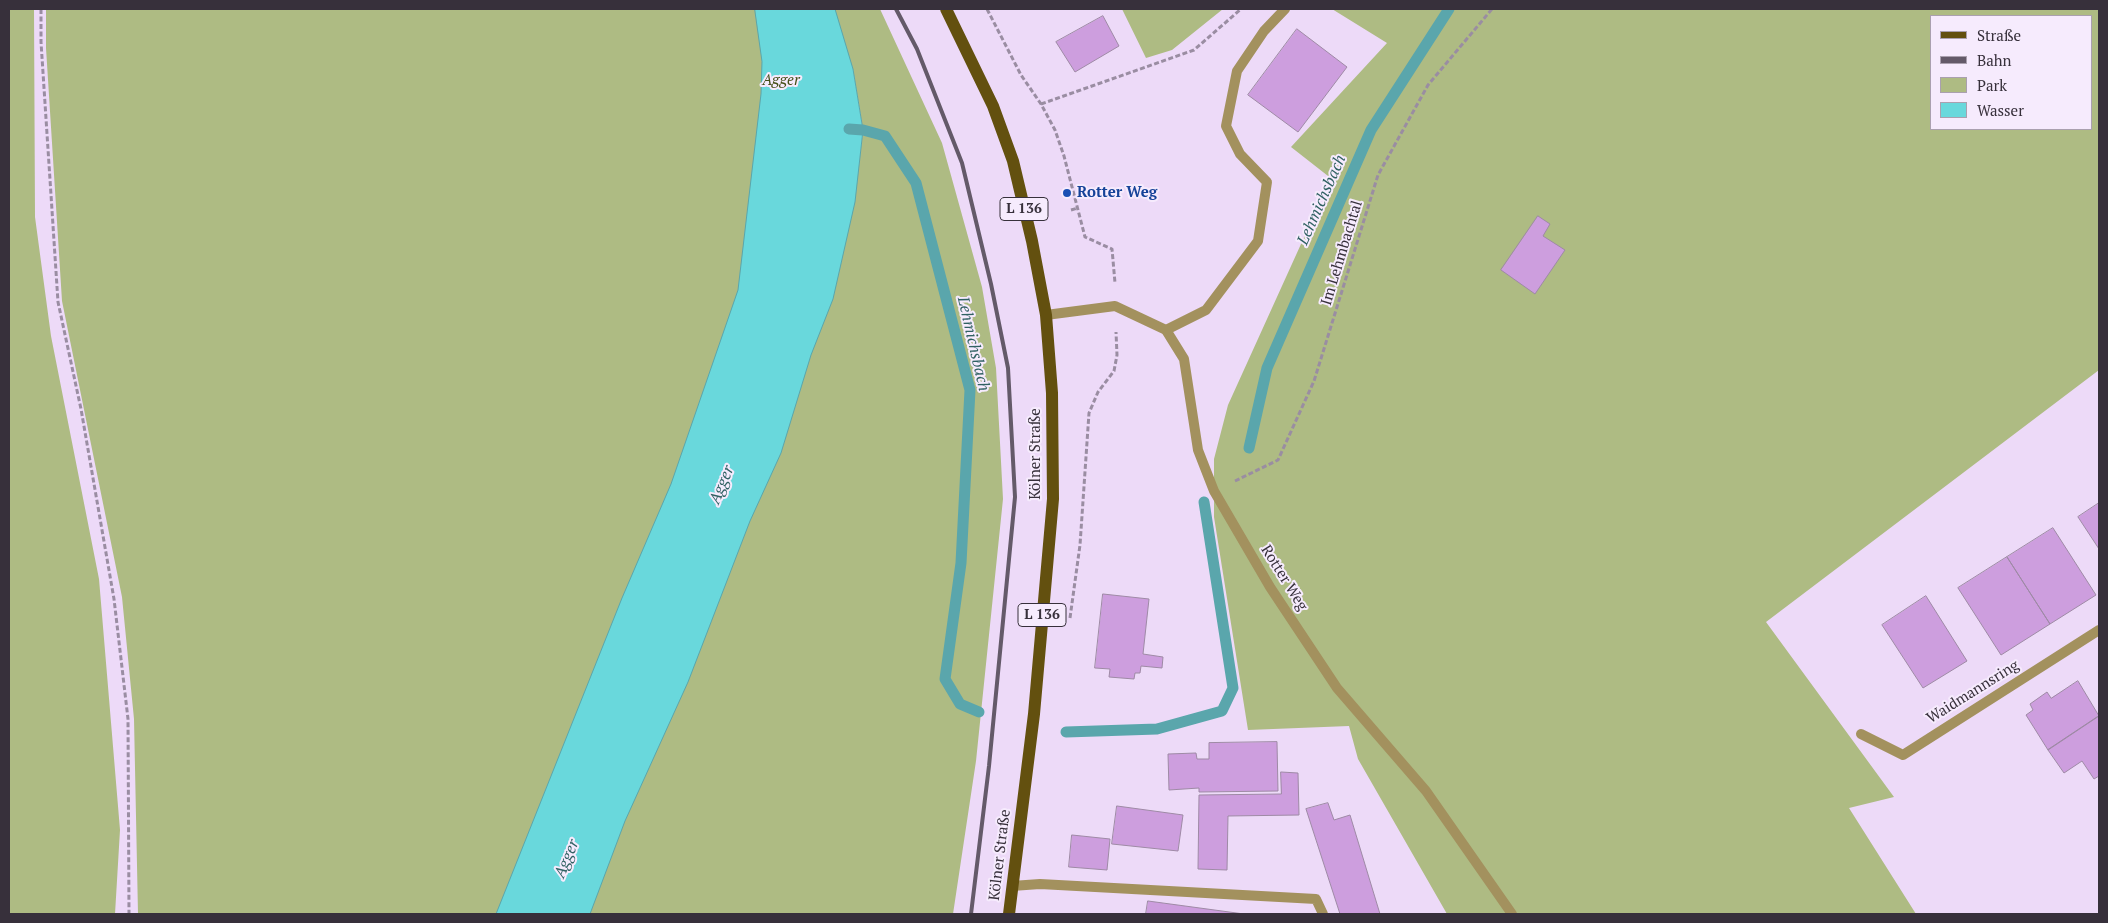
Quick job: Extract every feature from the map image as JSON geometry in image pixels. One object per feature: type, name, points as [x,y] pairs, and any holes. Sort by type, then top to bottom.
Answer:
[{"type":"main road","name":"Kölner Straße","points":[[946,9],[989,98],[1012,161],[1032,241],[1046,315],[1052,393],[1053,499],[1034,714],[1008,914]]},
{"type":"street","points":[[1046,315],[1114,306],[1166,330],[1206,310],[1258,241],[1267,182],[1240,154],[1226,126],[1237,71],[1264,30],[1285,9]]},
{"type":"street","name":"Rotter Weg","points":[[1166,330],[1184,360],[1198,450],[1214,491],[1270,587],[1337,688],[1426,791],[1512,914]]},
{"type":"street","name":"Waidmannsring","points":[[1861,734],[1903,754],[2099,630]]},
{"type":"street","points":[[1012,886],[1040,884],[1316,899],[1322,914]]},
{"type":"path","points":[[41,9],[41,42],[58,302],[81,409],[114,599],[128,719],[129,914]]},
{"type":"path","points":[[987,9],[1021,75],[1041,104],[1055,130],[1064,156],[1085,237],[1112,249],[1115,278],[1114,306],[1117,355],[1114,371],[1096,396],[1089,413],[1080,545],[1070,622]]},
{"type":"path","points":[[1041,104],[1194,50],[1241,9]]},
{"type":"path","name":"Im Lehmbachtal","points":[[1214,491],[1278,460],[1314,381],[1378,175],[1428,85],[1492,9]]},
{"type":"path","points":[[1071,210],[1078,208]]},
{"type":"green space","points":[[9,9],[34,9],[35,217],[51,336],[99,579],[120,830],[115,914],[9,914]]},
{"type":"green space","points":[[46,9],[880,9],[942,143],[982,287],[996,368],[1003,499],[976,761],[953,914],[138,914],[134,719],[122,597],[62,301],[46,48]],"holes":[[[853,70],[863,130],[859,162]]]},
{"type":"green space","points":[[1122,9],[1223,9],[1172,50],[1146,58]]},
{"type":"green space","points":[[1332,9],[2099,9],[2099,370],[1766,622],[1894,797],[1849,808],[1916,914],[1447,914],[1358,759],[1349,726],[1248,730],[1214,517],[1214,459],[1228,405],[1306,233],[1337,183],[1291,147],[1387,43]]},
{"type":"water","name":"Agger","points":[[755,9],[835,9],[853,69],[863,130],[855,202],[833,299],[811,355],[781,453],[750,521],[688,682],[625,821],[590,914],[496,914],[622,598],[671,484],[738,290],[761,94],[762,62]]},
{"type":"building","points":[[1103,16],[1119,46],[1075,72],[1056,42]]},
{"type":"building","points":[[1297,29],[1347,67],[1298,132],[1248,95]]},
{"type":"building","points":[[1538,216],[1550,224],[1543,236],[1565,250],[1535,294],[1501,270]]},
{"type":"building","points":[[2099,503],[2099,549],[2078,517]]},
{"type":"building","points":[[2053,528],[2096,595],[2050,624],[2007,557]]},
{"type":"building","points":[[2007,557],[2050,624],[2001,655],[1958,588]]},
{"type":"building","points":[[1103,594],[1149,599],[1143,654],[1163,657],[1162,668],[1141,666],[1140,673],[1135,673],[1134,679],[1109,677],[1110,669],[1095,668]]},
{"type":"building","points":[[1926,596],[1967,661],[1923,688],[1882,625]]},
{"type":"building","points":[[2078,681],[2099,716],[2048,750],[2026,715],[2033,710],[2030,704],[2047,692],[2051,698]]},
{"type":"building","points":[[2099,716],[2099,776],[2094,779],[2082,761],[2064,773],[2048,750]]},
{"type":"building","points":[[1277,742],[1278,791],[1199,792],[1199,788],[1169,790],[1168,754],[1196,753],[1197,759],[1209,759],[1209,743]]},
{"type":"building","points":[[1281,772],[1298,773],[1299,815],[1228,816],[1227,870],[1198,869],[1199,795],[1281,794]]},
{"type":"building","points":[[1328,803],[1334,820],[1350,815],[1380,914],[1340,914],[1306,809]]},
{"type":"building","points":[[1117,806],[1183,815],[1178,851],[1112,844]]},
{"type":"building","points":[[1072,835],[1110,839],[1107,870],[1069,867]]},
{"type":"building","points":[[1148,901],[1244,914],[1146,914]]},
{"type":"waterway","name":"Lehmichsbach","points":[[1249,448],[1267,368],[1371,130],[1449,9]]},
{"type":"waterway","name":"Lehmichsbach","points":[[849,129],[863,130],[885,136],[916,183],[970,390],[961,563],[945,679],[960,704],[979,712]]},
{"type":"waterway","name":"Lehmichsbach","points":[[1066,732],[1157,729],[1222,711],[1233,688],[1204,502]]},
{"type":"railway","points":[[896,9],[917,49],[962,163],[991,284],[1008,368],[1015,497],[989,766],[971,914]]},
{"type":"place","name":"Rotter Weg","points":[[1067,193]]}]
